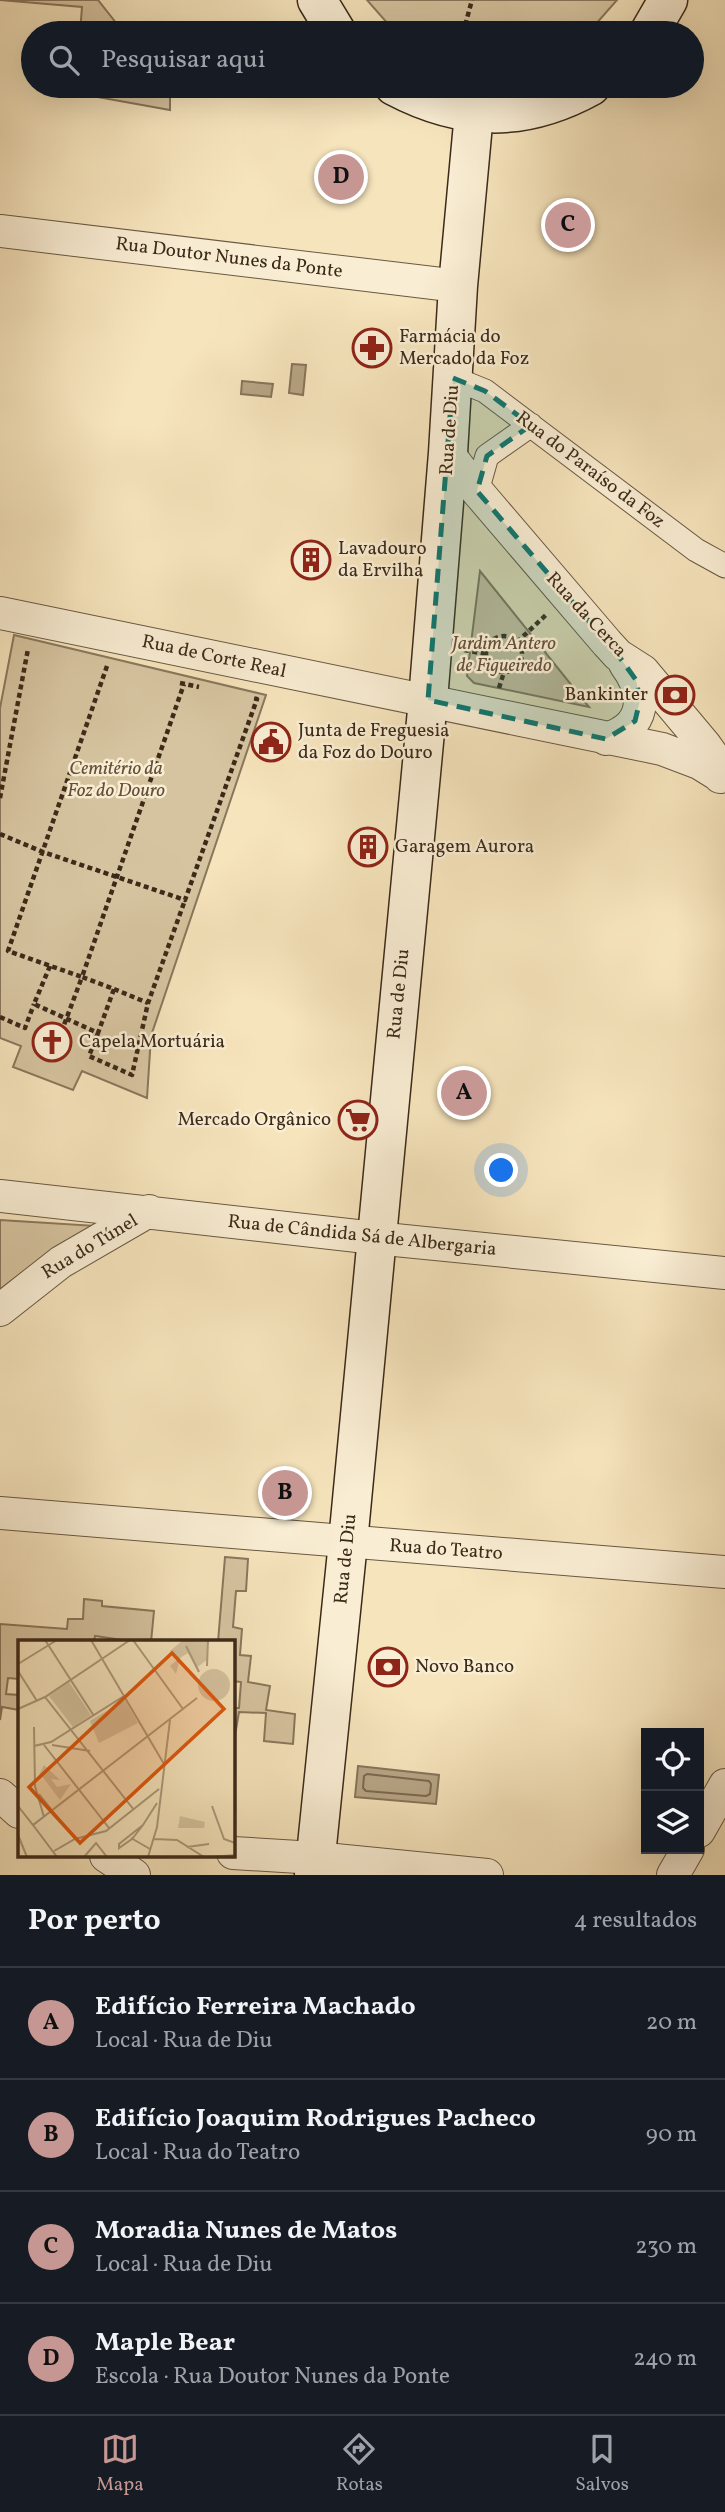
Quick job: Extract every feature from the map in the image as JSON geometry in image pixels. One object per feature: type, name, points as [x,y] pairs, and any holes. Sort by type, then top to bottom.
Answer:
[{"type":"main road","points":[[317,0],[330,21]]},
{"type":"main road","points":[[656,21],[668,0]]},
{"type":"main road","points":[[420,98],[433,104],[474,113],[510,113],[541,108],[568,98]]},
{"type":"main road","name":"Rua de Diu","points":[[314,1866],[348,1542],[428,700],[458,286],[474,113]]},
{"type":"street","name":"Rua Doutor Nunes da Ponte","points":[[0,231],[458,286]]},
{"type":"street","name":"Rua do Paraíso da Foz","points":[[453,378],[485,391],[696,550],[725,566]]},
{"type":"street","points":[[477,491],[487,456],[531,425]]},
{"type":"street","name":"Rua da Cerca","points":[[448,453],[477,491],[618,655],[643,671],[705,745],[715,759],[722,780]]},
{"type":"street","name":"Rua de Corte Real","points":[[0,613],[428,700]]},
{"type":"street","points":[[428,700],[606,739],[620,735],[635,721],[639,711],[636,680],[618,655]]},
{"type":"street","name":"Rua da Cerca","points":[[606,739],[680,754],[722,780]]},
{"type":"street","name":"Rua de Cândida Sá de Albergaria","points":[[0,1196],[375,1238],[725,1273]]},
{"type":"street","name":"Rua do Túnel","points":[[0,1310],[61,1262],[149,1212]]},
{"type":"street","name":"Rua do Teatro","points":[[0,1513],[725,1572]]},
{"type":"street","points":[[704,1822],[725,1785]]},
{"type":"street","points":[[0,1795],[18,1811]]},
{"type":"street","points":[[234,1853],[314,1866],[487,1875]]},
{"type":"street","points":[[673,1875],[685,1854]]},
{"type":"street","points":[[107,1857],[134,1875]]},
{"type":"path","points":[[466,21],[472,0]]},
{"type":"path","points":[[517,642],[566,596]]},
{"type":"path","points":[[506,636],[517,642],[522,652],[515,668],[504,672],[489,665],[486,648],[494,638],[506,636]]},
{"type":"path","points":[[0,798],[28,649],[41,652]]},
{"type":"path","points":[[64,1025],[118,878],[184,684],[190,652]]},
{"type":"path","points":[[94,663],[120,669]]},
{"type":"path","points":[[8,951],[107,666]]},
{"type":"path","points":[[171,681],[209,689]]},
{"type":"path","points":[[114,989],[89,1056],[132,1075],[148,1003],[257,699],[245,696]]},
{"type":"path","points":[[0,834],[43,852],[185,900]]},
{"type":"path","points":[[0,948],[148,1003]]},
{"type":"path","points":[[0,1017],[24,1028],[50,966]]},
{"type":"path","points":[[34,1004],[97,1033]]},
{"type":"highlighted area","points":[[453,378],[485,391],[531,425],[487,456],[477,491],[618,655],[636,680],[640,700],[635,721],[606,739],[428,700]]},
{"type":"green space","points":[[0,0],[98,0],[115,21],[81,21],[82,7]]},
{"type":"green space","points":[[367,0],[617,0],[599,21],[385,21]]},
{"type":"green space","points":[[103,98],[170,98],[170,110]]},
{"type":"green space","name":"Jardim Antero de Figueiredo","points":[[480,571],[589,707],[474,683],[467,676]]},
{"type":"green space","name":"Cemitério da Foz do Douro","points":[[14,635],[266,695],[151,1036],[147,1098],[82,1071],[73,1090],[13,1067],[21,1046],[0,1038],[0,708]]},
{"type":"green space","points":[[0,1220],[97,1226],[0,1310]]},
{"type":"green space","points":[[225,1557],[248,1559],[246,1591],[236,1591],[233,1627],[242,1629],[240,1655],[251,1656],[248,1682],[270,1686],[266,1710],[295,1714],[293,1744],[264,1741],[266,1713],[239,1712],[234,1741],[234,1708],[239,1708],[241,1682],[234,1681],[234,1640],[218,1640]]},
{"type":"green space","points":[[84,1599],[102,1601],[102,1606],[154,1611],[151,1640],[95,1636],[94,1640],[18,1640],[18,1679],[8,1678],[6,1694],[18,1695],[18,1710],[2,1707],[0,1720],[0,1624],[67,1629],[68,1619],[83,1619]]},
{"type":"water","points":[[292,364],[306,365],[303,395],[289,393]]},
{"type":"water","points":[[242,381],[273,384],[271,397],[241,394]]},
{"type":"water","points":[[358,1766],[439,1775],[436,1804],[355,1797]]},
{"type":"place","name":"Maple Bear","points":[[341,177]]},
{"type":"place","name":"Moradia Nunes de Matos","points":[[568,225]]},
{"type":"place","name":"Farmácia do Mercado da Foz","points":[[372,348]]},
{"type":"place","name":"Lavadouro da Ervilha","points":[[311,560]]},
{"type":"place","name":"Bankinter","points":[[675,695]]},
{"type":"place","name":"Junta de Freguesia da Foz do Douro","points":[[271,742]]},
{"type":"place","name":"Garagem Aurora","points":[[368,847]]},
{"type":"place","name":"Capela Mortuária","points":[[52,1042]]},
{"type":"place","name":"Edifício Ferreira Machado","points":[[464,1093]]},
{"type":"place","name":"Mercado Orgânico","points":[[358,1120]]},
{"type":"place","name":"Edifício Joaquim Rodrigues Pacheco","points":[[285,1493]]},
{"type":"place","name":"Novo Banco","points":[[388,1667]]}]
